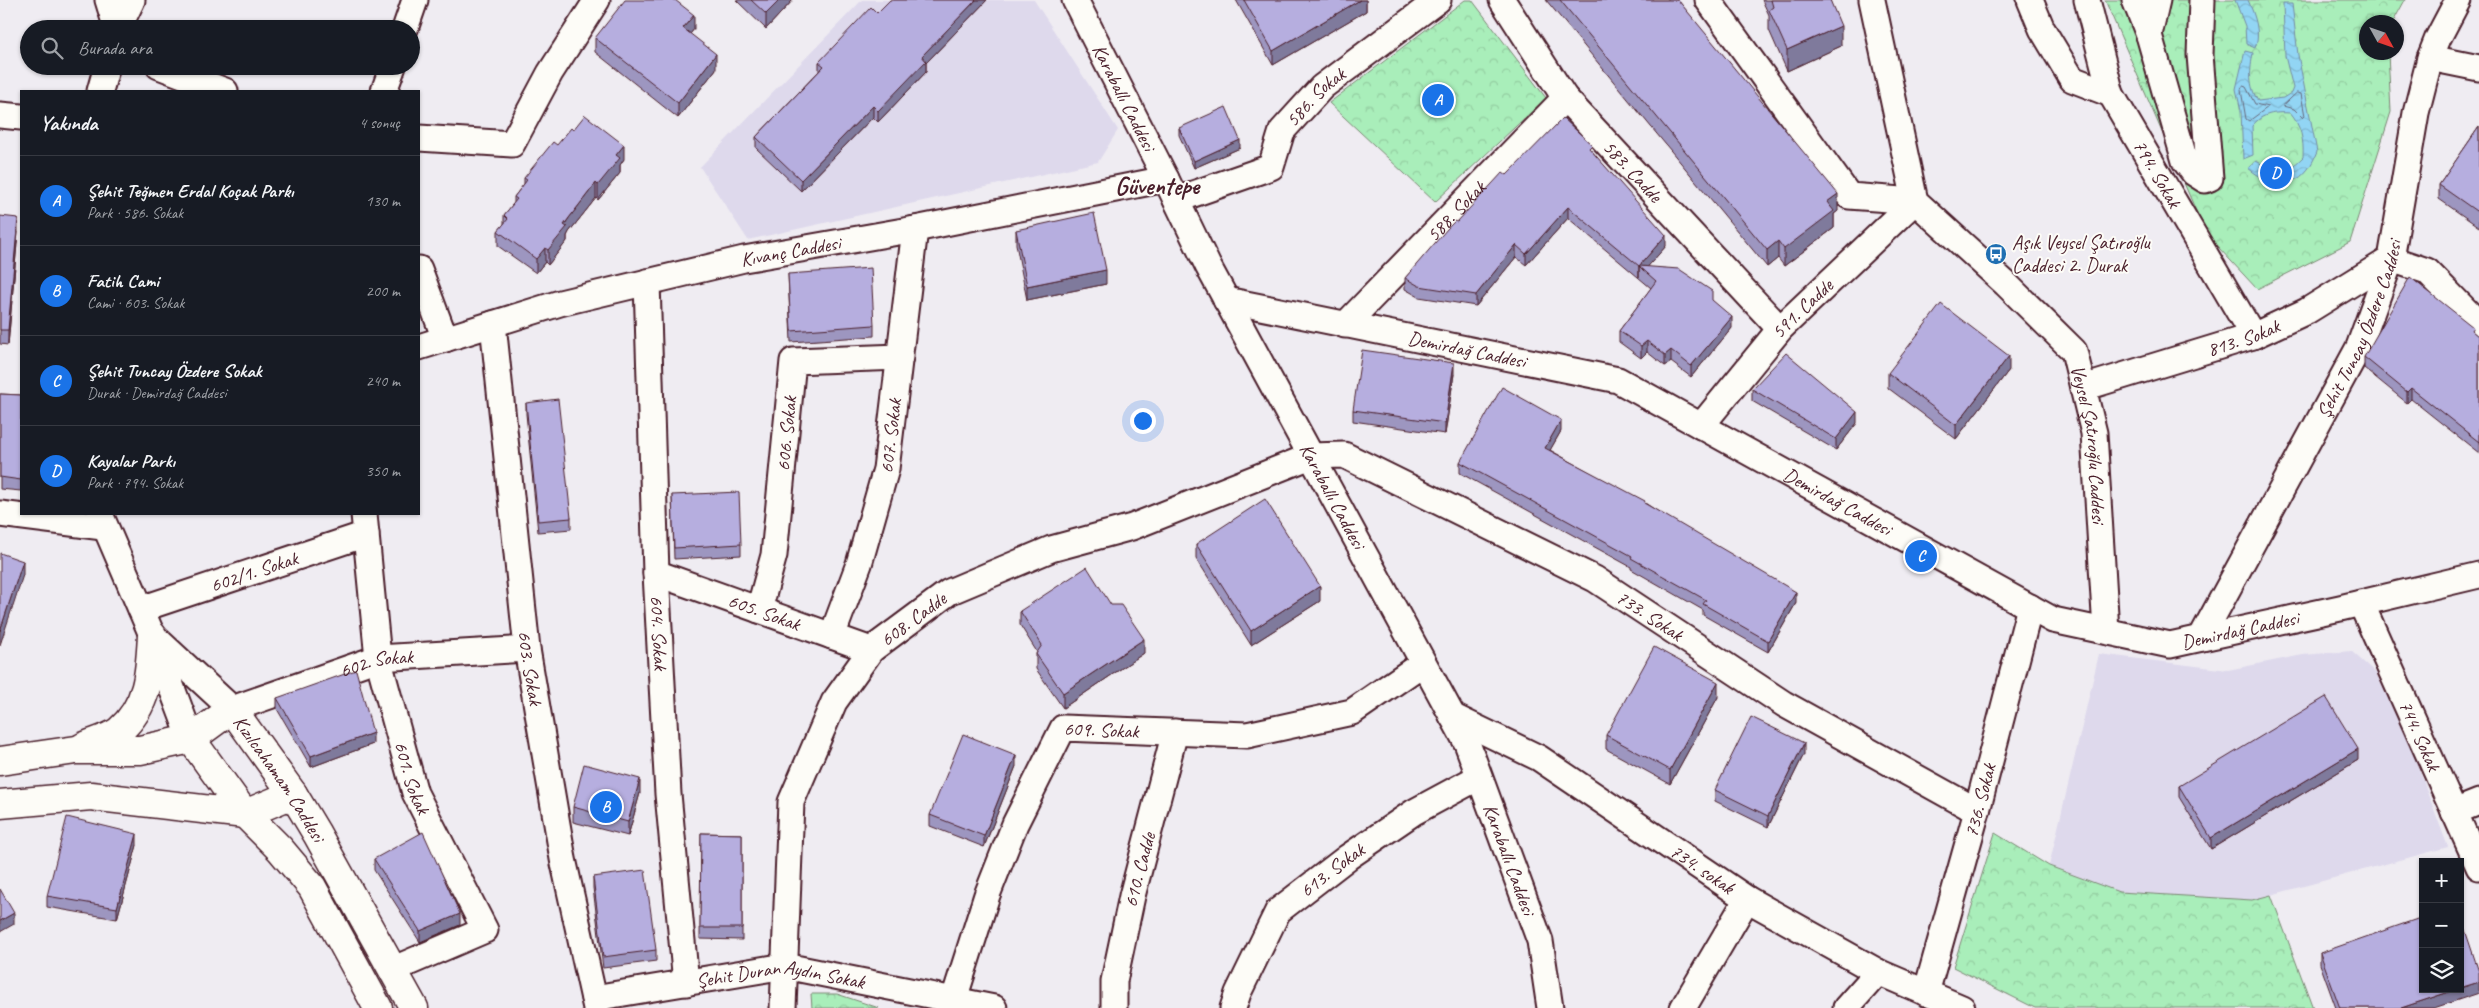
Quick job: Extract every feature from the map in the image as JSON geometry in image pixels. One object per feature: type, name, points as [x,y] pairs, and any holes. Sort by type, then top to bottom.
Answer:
[{"type":"main road","points":[[76,750],[118,732],[136,711],[149,683],[152,636]]},
{"type":"main road","name":"Kızılcahamam Caddesi","points":[[0,761],[76,750],[140,750],[191,739],[232,709],[293,794],[394,969],[414,1008]]},
{"type":"main road","name":"Kızılcahamam Caddesi","points":[[191,739],[245,814],[280,849],[312,887],[378,1008]]},
{"type":"main road","points":[[0,804],[91,796],[245,814],[293,794]]},
{"type":"street","points":[[108,0],[114,20]]},
{"type":"street","points":[[122,20],[132,0]]},
{"type":"street","points":[[408,20],[415,0]]},
{"type":"street","points":[[420,138],[512,144],[550,73],[597,0]]},
{"type":"street","name":"Karaballı Caddesi","points":[[1074,0],[1226,300],[1467,743],[1540,941],[1550,1008]]},
{"type":"street","name":"586. Sokak","points":[[1171,189],[1271,167],[1282,131],[1322,87],[1438,0]]},
{"type":"street","name":"583. Cadde","points":[[1502,0],[1565,98],[1780,330]]},
{"type":"street","points":[[1708,0],[1849,196],[1915,201],[1872,0]]},
{"type":"street","points":[[2030,0],[2042,29],[2072,79],[2111,94]]},
{"type":"street","name":"794. Sokak","points":[[2087,0],[2111,94],[2253,336]]},
{"type":"street","points":[[2135,0],[2149,35],[2185,161],[2194,173],[2205,180],[2210,178],[2210,157],[2200,55],[2202,0]]},
{"type":"street","points":[[2149,35],[2157,0]]},
{"type":"street","name":"Şehit Tuncay Özdere Caddesi","points":[[2201,638],[2359,347],[2391,259],[2416,113],[2430,58],[2458,0]]},
{"type":"street","points":[[2430,58],[2479,68]]},
{"type":"street","points":[[100,90],[104,75]]},
{"type":"street","points":[[182,75],[222,90]]},
{"type":"street","points":[[384,90],[389,75]]},
{"type":"street","name":"588. Sokak","points":[[1346,325],[1565,98]]},
{"type":"street","points":[[0,115],[20,117]]},
{"type":"street","name":"Kıvanç Caddesi","points":[[420,347],[560,303],[744,259],[915,229],[1171,189]]},
{"type":"street","name":"591. Cadde","points":[[1701,426],[1780,330],[1915,201]]},
{"type":"street","name":"Veysel Şatıroğlu Caddesi","points":[[1915,201],[2006,284],[2074,351],[2094,433],[2106,631]]},
{"type":"street","name":"607. Sokak","points":[[832,636],[859,564],[886,469],[915,229]]},
{"type":"street","points":[[2391,259],[2427,271],[2479,324]]},
{"type":"street","name":"813. Sokak","points":[[2083,388],[2253,336],[2307,311],[2391,259]]},
{"type":"street","points":[[420,272],[445,339]]},
{"type":"street","name":"604. Sokak","points":[[646,282],[656,573],[668,794],[686,983]]},
{"type":"street","name":"Demirdağ Caddesi","points":[[1226,300],[1618,380],[2053,620],[2170,644],[2362,604],[2479,575]]},
{"type":"street","name":"603. Sokak","points":[[493,324],[527,649],[563,859],[595,1003]]},
{"type":"street","name":"606. Sokak","points":[[759,610],[774,555],[794,361],[900,357]]},
{"type":"street","name":"733. Sokak","points":[[1311,456],[1344,455],[1595,579],[1784,704],[1977,811]]},
{"type":"street","name":"608. Cadde","points":[[783,1008],[791,802],[834,702],[871,650],[949,592],[1051,549],[1132,527],[1311,456]]},
{"type":"street","points":[[0,514],[101,520],[141,608],[191,739]]},
{"type":"street","name":"602/1. Sokak","points":[[141,608],[365,524]]},
{"type":"street","name":"601. Sokak","points":[[365,524],[378,658],[415,793],[484,930],[394,969]]},
{"type":"street","name":"605. Sokak","points":[[656,573],[871,650]]},
{"type":"street","name":"744. Sokak","points":[[2362,604],[2479,867]]},
{"type":"street","name":"736. Sokak","points":[[1926,992],[1977,811],[2030,607]]},
{"type":"street","points":[[152,636],[232,709]]},
{"type":"street","name":"602. Sokak","points":[[232,709],[378,658],[527,649]]},
{"type":"street","name":"609. Sokak","points":[[954,1003],[987,895],[1015,824],[1063,728],[1247,735],[1352,712],[1423,663]]},
{"type":"street","name":"734. sokak","points":[[1452,716],[1539,758],[1747,899],[1878,972],[1962,1008]]},
{"type":"street","name":"610. Cadde","points":[[1114,1008],[1114,981],[1132,896],[1175,732]]},
{"type":"street","name":"613. Sokak","points":[[1233,1008],[1238,992],[1278,911],[1348,858],[1414,812],[1479,777]]},
{"type":"street","points":[[2454,812],[2479,802]]},
{"type":"street","points":[[1683,1008],[1747,899]]},
{"type":"street","name":"Şehit Duran Aydın Sokak","points":[[595,1003],[686,983],[785,966],[954,1003],[994,1008]]},
{"type":"street","points":[[1846,1008],[1878,972]]},
{"type":"shaded area","points":[[862,0],[1034,0],[1118,130],[1098,162],[748,240],[700,167]]},
{"type":"shaded area","points":[[2351,651],[2376,673],[2414,756],[2448,847],[2252,900],[2119,892],[2049,866],[2099,654],[2228,670],[2303,655]]},
{"type":"green space","points":[[1465,0],[1472,0],[1546,98],[1435,202],[1329,103]]},
{"type":"green space","points":[[2105,0],[2405,0],[2397,15],[2359,15],[2359,60],[2388,60],[2391,112],[2350,242],[2257,289],[2206,234]]},
{"type":"green space","points":[[1995,833],[2049,866],[2119,892],[2252,900],[2271,895],[2313,1008],[2035,1008],[1953,967]]},
{"type":"green space","points":[[811,994],[837,994],[879,1008],[812,1008]]},
{"type":"water","points":[[2235,0],[2248,0],[2251,6],[2257,30],[2255,48],[2246,44],[2245,26]]},
{"type":"water","points":[[2283,4],[2292,4],[2298,55],[2317,152],[2304,173],[2296,179],[2278,183],[2258,175],[2248,168],[2256,161],[2276,170],[2286,169],[2297,163],[2303,157],[2303,145],[2299,128],[2290,113],[2274,113],[2260,118],[2252,126],[2253,155],[2243,159],[2241,111],[2236,89],[2245,51],[2253,53],[2251,83],[2258,101],[2283,98],[2291,93],[2293,88],[2285,56]]},
{"type":"building","points":[[625,0],[675,0],[694,15],[683,28],[716,54],[678,103],[595,38]]},
{"type":"building","points":[[751,0],[780,0],[766,14]]},
{"type":"building","points":[[890,0],[976,0],[922,56],[926,61],[878,111],[873,106],[801,180],[756,137],[824,66],[819,62],[871,7],[877,13]]},
{"type":"building","points":[[1244,0],[1360,0],[1273,51]]},
{"type":"building","points":[[1560,0],[1678,0],[1838,194],[1827,202],[1834,211],[1784,249],[1778,241],[1767,250]]},
{"type":"building","points":[[1771,0],[1830,0],[1841,26],[1787,50],[1769,10],[1773,7]]},
{"type":"building","points":[[1226,107],[1240,140],[1194,161],[1179,128]]},
{"type":"building","points":[[585,115],[624,145],[616,155],[620,158],[598,185],[596,183],[564,225],[567,227],[548,250],[545,248],[536,259],[498,231],[508,219],[504,215],[517,199],[514,197],[527,180],[524,178],[553,142],[557,145]]},
{"type":"building","points":[[1563,118],[1592,145],[1589,148],[1666,235],[1639,266],[1568,207],[1526,254],[1516,245],[1476,295],[1419,286],[1405,278],[1447,229],[1455,221],[1457,222],[1503,172],[1507,175]]},
{"type":"building","points":[[2479,127],[2479,213],[2439,185]]},
{"type":"building","points":[[1094,213],[1106,270],[1027,286],[1016,230]]},
{"type":"building","points":[[0,216],[18,218],[8,330],[0,330]]},
{"type":"building","points":[[1639,266],[1679,269],[1712,291],[1712,300],[1732,317],[1691,366],[1671,350],[1665,355],[1647,341],[1641,346],[1619,331],[1656,281]]},
{"type":"building","points":[[871,268],[874,325],[791,331],[788,274]]},
{"type":"building","points":[[2410,277],[2473,327],[2471,330],[2479,337],[2479,442],[2411,388],[2407,392],[2364,357]]},
{"type":"building","points":[[1941,304],[2009,356],[1956,425],[1888,373]]},
{"type":"building","points":[[1362,350],[1454,363],[1445,423],[1353,410]]},
{"type":"building","points":[[1786,353],[1857,412],[1836,439],[1752,389]]},
{"type":"building","points":[[1502,387],[1561,420],[1545,448],[1645,501],[1644,503],[1796,592],[1768,641],[1703,604],[1706,600],[1631,558],[1632,556],[1460,462]]},
{"type":"building","points":[[0,394],[20,395],[20,480],[0,477]]},
{"type":"building","points":[[558,399],[571,518],[538,521],[526,403]]},
{"type":"building","points":[[739,492],[741,544],[674,548],[672,495]]},
{"type":"building","points":[[1265,499],[1320,586],[1251,631],[1196,544]]},
{"type":"building","points":[[0,553],[23,561],[0,631]]},
{"type":"building","points":[[1087,567],[1111,605],[1121,605],[1144,639],[1063,693],[1036,654],[1042,645],[1020,611]]},
{"type":"building","points":[[1654,647],[1718,682],[1670,770],[1606,735]]},
{"type":"building","points":[[356,670],[373,733],[311,756],[277,698]]},
{"type":"building","points":[[2326,697],[2358,749],[2211,838],[2179,786]]},
{"type":"building","points":[[1751,717],[1804,743],[1768,816],[1715,790]]},
{"type":"building","points":[[963,734],[1016,755],[984,836],[930,815]]},
{"type":"building","points":[[584,764],[640,779],[628,822],[573,807]]},
{"type":"building","points":[[67,817],[137,834],[117,908],[47,896]]},
{"type":"building","points":[[423,832],[460,914],[420,931],[374,859]]},
{"type":"building","points":[[701,833],[742,834],[742,928],[700,928]]},
{"type":"building","points":[[645,870],[656,950],[603,957],[593,877]]},
{"type":"building","points":[[0,889],[14,913],[0,921]]},
{"type":"building","points":[[2419,918],[2419,993],[2446,993],[2401,1008],[2340,1008],[2320,953]]},
{"type":"building","points":[[2464,927],[2479,972],[2479,982],[2464,987]]},
{"type":"place","name":"Şehit Teğmen Erdal Koçak Parkı","points":[[1438,100]]},
{"type":"place","name":"Kayalar Parkı","points":[[2276,173]]},
{"type":"place","name":"Aşık Veysel Şatıroğlu Caddesi 2. Durak","points":[[1996,254]]},
{"type":"place","name":"Şehit Tuncay Özdere Sokak","points":[[1921,556]]},
{"type":"place","name":"Fatih Cami","points":[[606,807]]},
{"type":"district","name":"Güventepe","points":[[1157,185]]}]
